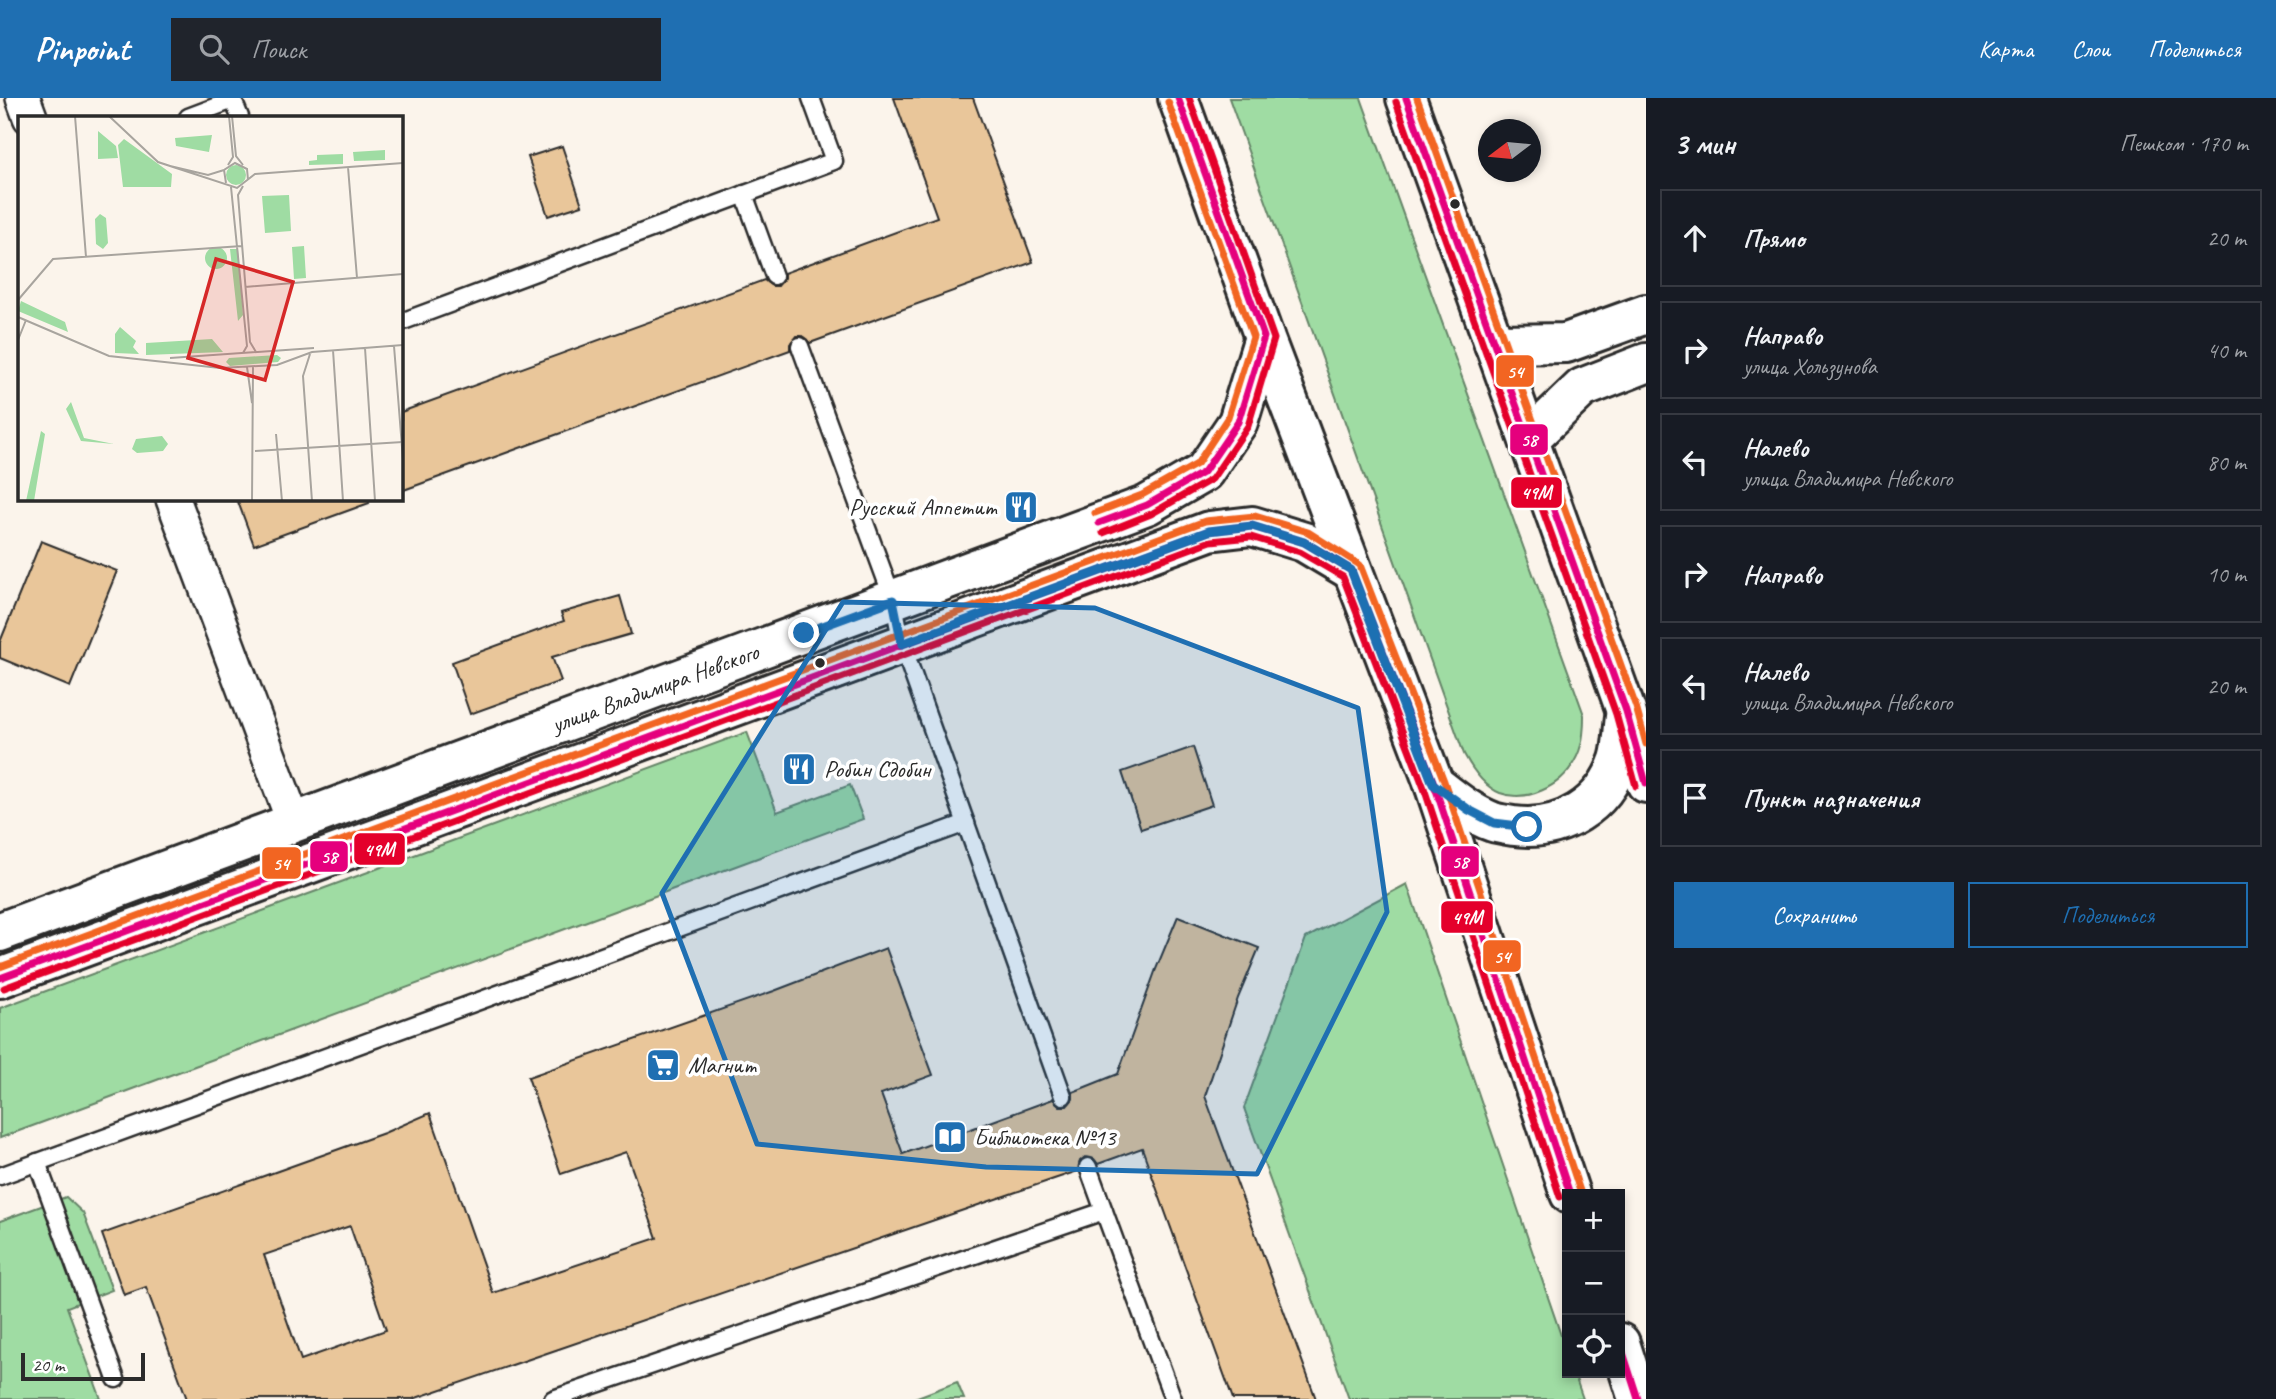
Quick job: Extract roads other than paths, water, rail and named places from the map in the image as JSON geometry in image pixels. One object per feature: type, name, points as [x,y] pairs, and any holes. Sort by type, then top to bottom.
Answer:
[{"type":"street","points":[[23,98],[30,116]]},
{"type":"street","points":[[1178,98],[1264,337],[1433,784],[1568,1189]]},
{"type":"street","points":[[1406,98],[1626,711],[1646,783]]},
{"type":"street","points":[[1494,344],[1566,343],[1646,314]]},
{"type":"street","name":"улица Владимира Невского","points":[[0,932],[1147,505],[1204,472],[1238,422],[1264,337]]},
{"type":"street","points":[[1529,439],[1581,388],[1646,363]]},
{"type":"street","points":[[173,500],[294,823]]},
{"type":"street","name":"улица Владимира Невского","points":[[0,978],[1209,531],[1252,526],[1304,542],[1351,570]]},
{"type":"street","points":[[1433,784],[1469,810],[1494,823],[1527,827],[1555,823],[1581,812],[1601,796],[1619,760],[1626,711]]},
{"type":"street","points":[[1625,1359],[1638,1399]]},
{"type":"lane","points":[[402,322],[834,161],[811,98]]},
{"type":"lane","points":[[191,116],[235,99],[240,116]]},
{"type":"lane","points":[[744,194],[774,276]]},
{"type":"lane","points":[[800,346],[893,600],[902,644],[1063,1096]]},
{"type":"lane","points":[[0,1176],[966,823]]},
{"type":"lane","points":[[37,1162],[116,1379]]},
{"type":"lane","points":[[1088,1167],[1173,1399]]},
{"type":"lane","points":[[553,1399],[1104,1211]]},
{"type":"place","name":"Русский Аппетит","points":[[1021,507]]},
{"type":"place","name":"Робин Сдобин","points":[[799,769]]},
{"type":"place","name":"Магнит","points":[[663,1065]]},
{"type":"place","name":"Библиотека №13","points":[[950,1137]]}]
